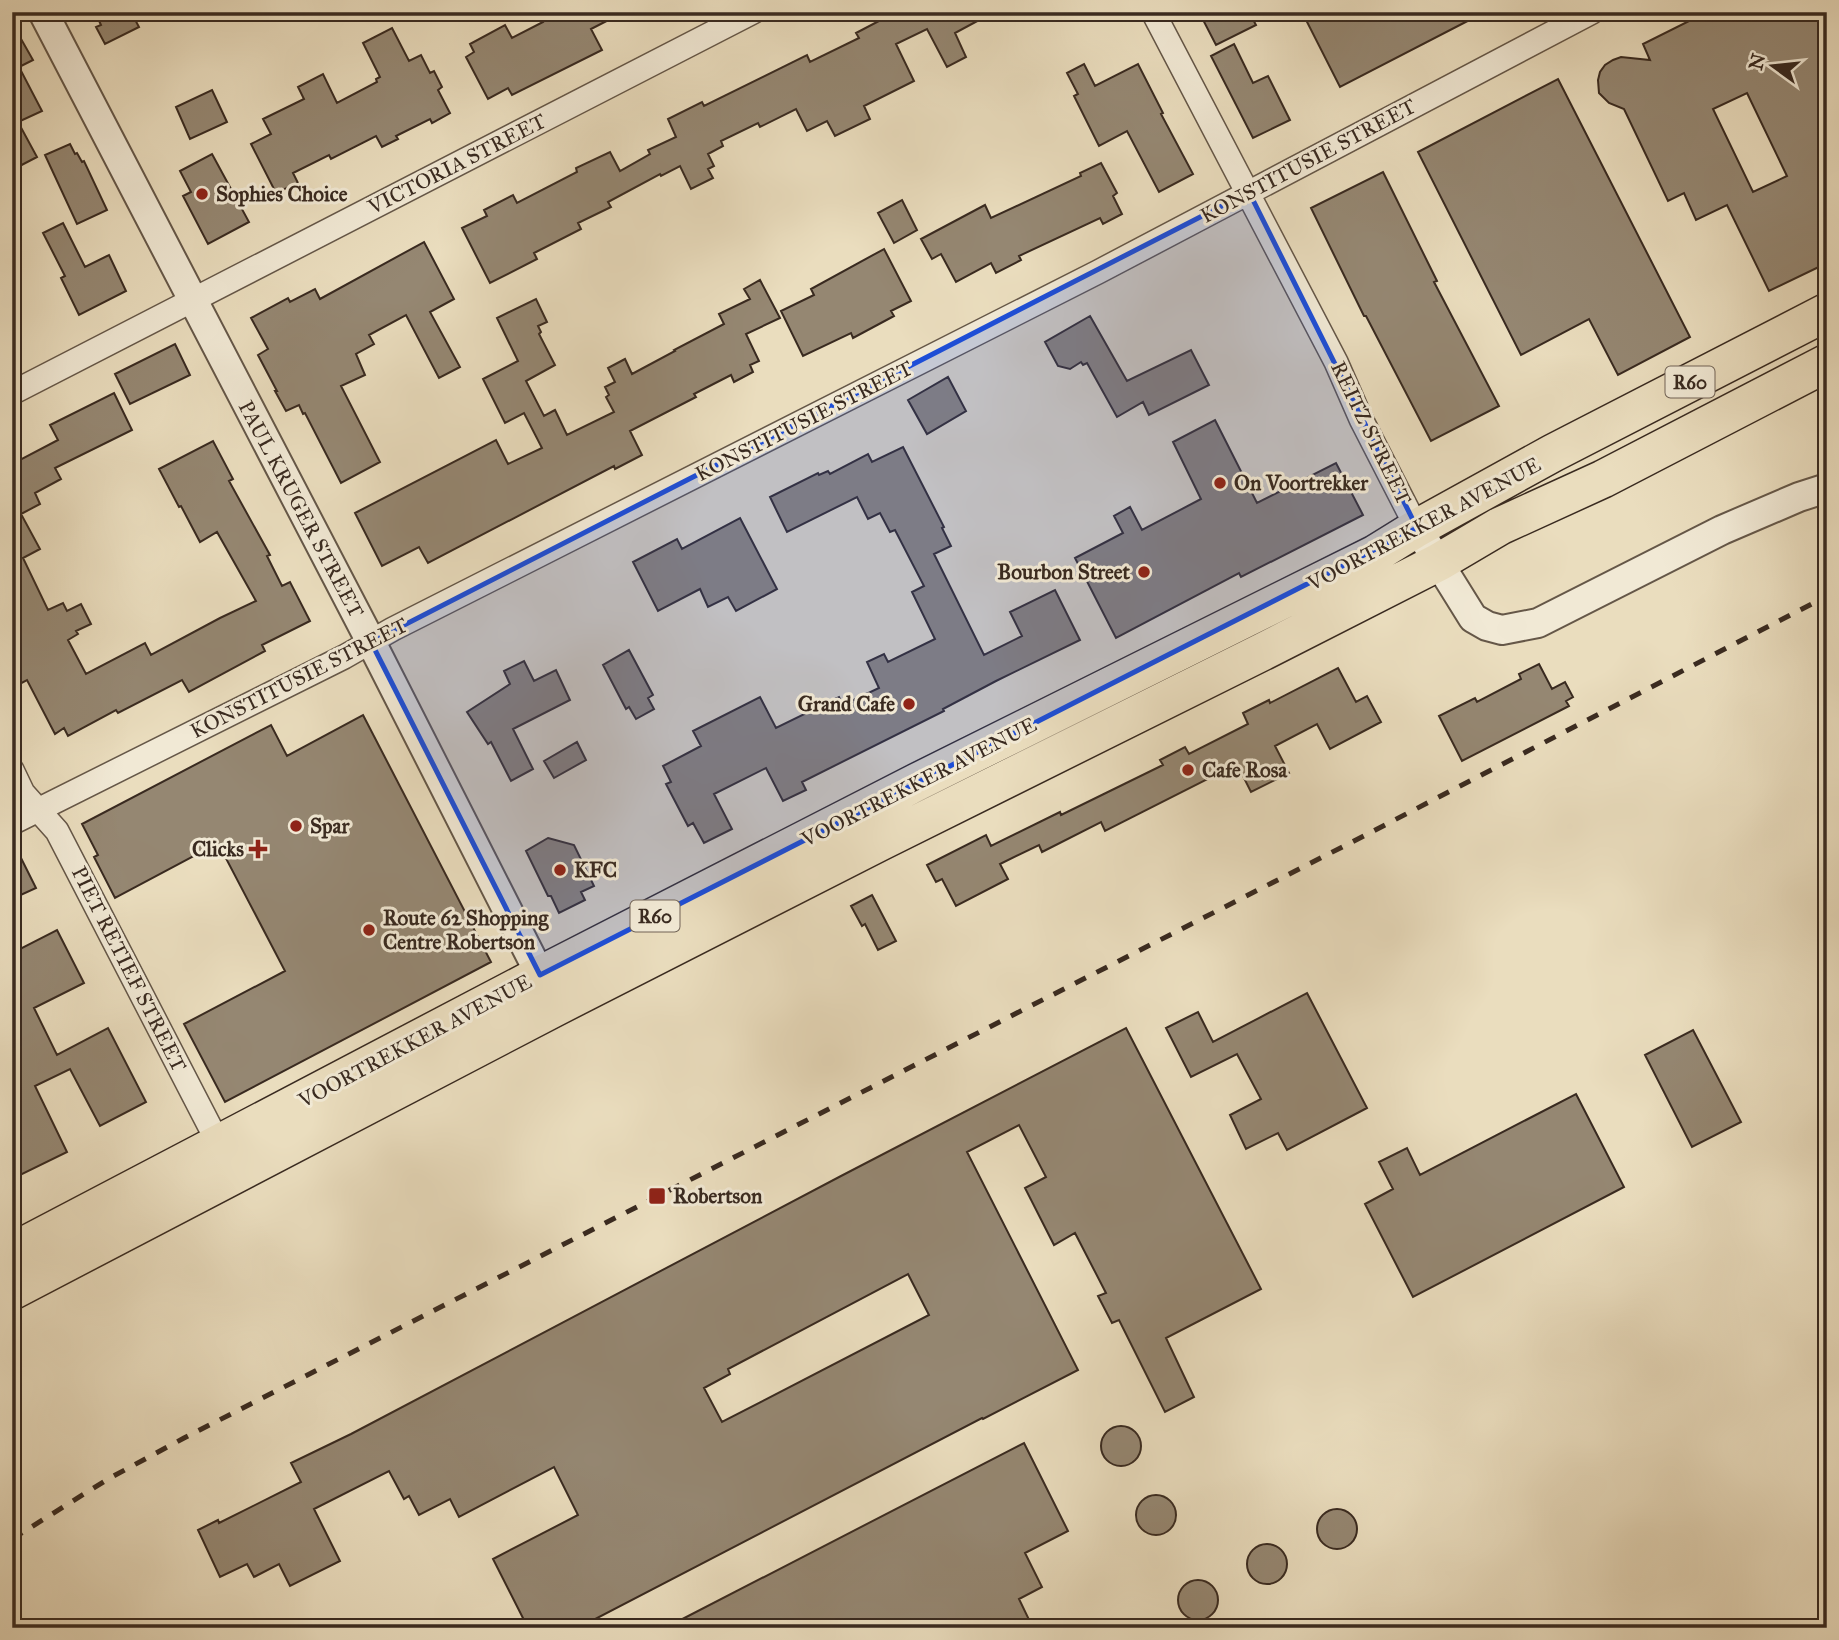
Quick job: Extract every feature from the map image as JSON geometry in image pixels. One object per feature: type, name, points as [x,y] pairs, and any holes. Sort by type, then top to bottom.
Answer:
[{"type":"main road","name":"VOORTREKKER AVENUE","points":[[12,1252],[540,975],[917,782],[1375,554],[1417,528],[1610,424],[1827,313]]},
{"type":"main road","points":[[1745,354],[1768,394]]},
{"type":"main road","name":"VOORTREKKER AVENUE","points":[[12,1291],[556,1007],[1439,562],[1500,526],[1629,465],[1827,363]]},
{"type":"main road","points":[[1610,424],[1629,465]]},
{"type":"street","name":"PAUL KRUGER STREET","points":[[43,12],[371,642],[556,1007]]},
{"type":"street","name":"VICTORIA STREET","points":[[12,393],[753,12]]},
{"type":"street","name":"REITZ STREET","points":[[1153,12],[1336,362],[1417,528],[1473,618],[1502,630],[1538,623],[1722,530],[1827,488]]},
{"type":"street","name":"KONSTITUSIE STREET","points":[[12,823],[1085,278],[1592,12]]},
{"type":"street","name":"PIET RETIEF STREET","points":[[12,771],[23,793],[57,831],[235,1176]]},
{"type":"highlighted area","points":[[1249,192],[1417,528],[540,975],[371,642]]},
{"type":"building","points":[[95,12],[131,12],[139,27],[105,44],[96,27],[101,25]]},
{"type":"building","points":[[538,12],[624,12],[591,29],[602,50],[512,95],[508,88],[488,99],[466,57],[474,52],[470,44],[505,25],[512,38],[543,22]]},
{"type":"building","points":[[896,12],[994,12],[955,33],[966,57],[947,67],[927,29],[896,44],[914,81],[864,106],[870,119],[835,136],[827,121],[807,131],[796,109],[760,127],[758,123],[721,141],[723,146],[708,154],[714,166],[708,169],[713,178],[691,189],[680,166],[661,176],[660,174],[608,202],[611,207],[578,223],[581,229],[534,253],[537,259],[490,283],[462,228],[487,216],[484,210],[513,195],[517,203],[577,172],[576,168],[610,152],[620,171],[650,154],[648,150],[676,137],[668,119],[702,102],[704,106],[807,55],[810,62],[859,38],[856,33]]},
{"type":"building","points":[[1199,12],[1249,12],[1256,25],[1216,45]]},
{"type":"building","points":[[1302,12],[1485,12],[1340,87]]},
{"type":"building","points":[[1707,12],[1827,12],[1827,263],[1769,291],[1727,205],[1696,220],[1684,193],[1668,201],[1624,109],[1609,103],[1599,93],[1598,80],[1605,65],[1621,57],[1650,60],[1643,44]],"holes":[[[1747,93],[1787,176],[1753,192],[1713,109]]]},
{"type":"building","points":[[12,23],[33,60],[19,67],[42,111],[18,122],[37,157],[12,170]]},
{"type":"building","points":[[392,28],[409,61],[421,55],[430,73],[434,71],[442,87],[438,90],[450,113],[432,123],[430,119],[396,136],[398,139],[382,147],[376,136],[331,159],[329,155],[293,173],[298,183],[276,193],[251,144],[271,134],[263,119],[304,99],[298,87],[323,74],[337,103],[377,82],[376,79],[380,77],[363,43]]},
{"type":"building","points":[[1234,44],[1253,83],[1268,76],[1290,120],[1253,138],[1211,56]]},
{"type":"building","points":[[1084,64],[1095,86],[1138,64],[1193,174],[1159,192],[1127,131],[1099,146],[1074,96],[1078,94],[1067,73]]},
{"type":"building","points":[[1558,79],[1690,337],[1618,375],[1589,319],[1521,355],[1418,152]]},
{"type":"building","points":[[212,90],[227,122],[190,139],[176,107]]},
{"type":"building","points":[[70,144],[75,154],[84,161],[107,210],[77,224],[45,155]]},
{"type":"building","points":[[212,154],[249,222],[208,244],[183,196],[191,192],[180,171]]},
{"type":"building","points":[[1101,163],[1117,193],[1113,196],[1122,214],[1103,224],[1100,218],[1019,256],[1021,260],[996,273],[991,263],[956,282],[941,254],[932,259],[921,239],[985,205],[991,218],[1081,176],[1080,173]]},
{"type":"building","points":[[1383,172],[1437,281],[1434,282],[1499,406],[1431,441],[1364,316],[1311,208]]},
{"type":"building","points":[[902,200],[917,230],[894,243],[878,213]]},
{"type":"building","points":[[63,223],[85,267],[109,255],[126,291],[79,315],[61,278],[65,276],[43,233]]},
{"type":"building","points":[[424,242],[454,299],[430,312],[460,367],[439,378],[406,315],[369,335],[374,344],[356,354],[365,375],[341,386],[380,462],[341,483],[305,413],[303,414],[299,405],[286,411],[275,391],[258,355],[268,349],[251,318],[288,298],[290,302],[315,289],[320,299]]},
{"type":"building","points":[[884,249],[911,301],[891,311],[894,316],[853,338],[851,333],[803,356],[781,311],[814,295],[811,289]]},
{"type":"building","points":[[760,280],[780,318],[746,334],[759,361],[750,365],[753,372],[734,382],[731,375],[694,394],[696,397],[630,431],[642,455],[615,469],[614,466],[428,563],[419,547],[382,566],[355,513],[496,440],[508,464],[542,448],[524,413],[505,423],[483,379],[518,361],[497,318],[536,299],[547,322],[538,326],[541,332],[539,334],[555,365],[526,381],[544,416],[555,410],[567,435],[614,412],[606,397],[609,395],[605,387],[615,382],[608,368],[625,359],[632,374],[724,324],[719,314],[750,299],[744,289]]},
{"type":"building","points":[[1090,316],[1127,381],[1191,350],[1209,385],[1149,415],[1143,402],[1117,417],[1087,363],[1083,365],[1081,362],[1070,369],[1058,366],[1045,342]]},
{"type":"building","points":[[175,344],[190,375],[130,404],[115,374]]},
{"type":"building","points":[[948,377],[966,411],[927,434],[908,400]]},
{"type":"building","points":[[114,393],[132,430],[55,468],[61,479],[35,493],[40,504],[21,514],[40,549],[23,558],[48,610],[63,603],[67,611],[81,604],[91,624],[76,631],[78,634],[68,640],[86,674],[145,643],[151,655],[256,601],[217,532],[200,542],[159,469],[213,441],[233,479],[229,481],[270,555],[267,556],[282,586],[290,582],[310,621],[262,645],[265,651],[189,692],[182,680],[118,713],[116,710],[68,736],[64,728],[55,734],[27,680],[12,688],[12,464],[58,440],[50,425]]},
{"type":"building","points":[[1215,420],[1257,503],[1336,463],[1363,515],[1241,577],[1239,573],[1116,638],[1075,558],[1123,533],[1114,516],[1130,507],[1142,530],[1201,499],[1173,442]]},
{"type":"building","points":[[903,447],[951,546],[934,554],[984,655],[1022,636],[1010,612],[1055,590],[1080,640],[802,782],[806,790],[783,801],[766,768],[714,794],[732,829],[704,843],[693,823],[688,826],[666,784],[671,782],[663,766],[701,746],[693,731],[760,697],[776,728],[839,697],[843,705],[879,688],[867,662],[884,654],[888,662],[935,639],[912,592],[924,586],[895,530],[890,532],[880,513],[868,519],[857,497],[787,532],[770,497],[818,473],[819,475],[828,471],[830,474],[868,454],[872,462]]},
{"type":"building","points":[[740,518],[777,589],[736,611],[728,597],[708,607],[700,589],[658,611],[633,562],[677,539],[682,549]]},
{"type":"building","points":[[629,650],[653,695],[648,698],[654,709],[636,719],[629,707],[626,709],[603,665]]},
{"type":"building","points":[[524,661],[534,681],[556,670],[570,700],[513,729],[533,769],[511,781],[491,742],[488,744],[467,712],[510,684],[504,671]]},
{"type":"building","points":[[1539,664],[1552,689],[1565,682],[1573,697],[1566,701],[1569,706],[1462,761],[1439,716],[1475,698],[1477,702],[1521,679],[1519,674]]},
{"type":"building","points":[[1338,668],[1356,702],[1367,696],[1381,722],[1330,749],[1317,724],[1275,746],[1289,773],[1251,792],[1237,764],[1105,831],[1101,822],[1042,852],[1039,845],[1000,864],[1008,879],[956,906],[942,879],[936,882],[927,865],[986,835],[991,846],[1060,812],[1061,815],[1163,765],[1160,760],[1185,747],[1189,754],[1248,724],[1243,713],[1269,700],[1270,703]]},
{"type":"building","name":"Route 62 Shopping Centre Robertson","points":[[363,715],[491,962],[225,1102],[184,1024],[285,971],[218,843],[115,898],[94,857],[98,855],[82,824],[271,725],[287,756]]},
{"type":"building","points":[[577,742],[586,760],[554,778],[544,761]]},
{"type":"building","name":"KFC","points":[[548,838],[574,845],[594,886],[581,892],[585,900],[559,913],[526,851]]},
{"type":"building","points":[[12,840],[36,888],[12,899]]},
{"type":"building","points":[[872,895],[896,941],[878,950],[865,924],[862,926],[851,906]]},
{"type":"building","points":[[57,930],[84,983],[34,1008],[57,1055],[108,1028],[146,1102],[100,1126],[70,1069],[35,1086],[67,1152],[12,1179],[12,953]]},
{"type":"building","points":[[1307,993],[1367,1108],[1287,1150],[1278,1133],[1246,1149],[1230,1115],[1261,1099],[1237,1054],[1191,1077],[1166,1028],[1198,1012],[1213,1042]]},
{"type":"building","points":[[1126,1028],[1261,1289],[1166,1338],[1194,1397],[1165,1412],[1119,1320],[1112,1323],[1098,1296],[1106,1293],[1075,1233],[1054,1245],[1025,1188],[1046,1177],[1019,1125],[967,1152],[1078,1370],[578,1628],[528,1628],[493,1559],[578,1515],[554,1467],[459,1517],[450,1499],[419,1515],[409,1496],[404,1499],[389,1471],[314,1509],[340,1561],[290,1586],[279,1564],[254,1577],[247,1564],[220,1577],[198,1530],[218,1520],[219,1523],[301,1482],[291,1463]],"holes":[[[908,1274],[929,1315],[722,1422],[704,1388],[730,1374],[728,1369]]]},
{"type":"building","points":[[1693,1030],[1741,1122],[1692,1147],[1645,1055]]},
{"type":"building","points":[[1576,1094],[1624,1187],[1413,1297],[1365,1204],[1393,1189],[1379,1162],[1407,1148],[1420,1175]]},
{"type":"building","points":[[1121,1426],[1129,1427],[1135,1432],[1140,1438],[1140,1454],[1135,1460],[1129,1465],[1121,1466],[1113,1465],[1107,1460],[1102,1454],[1101,1446],[1102,1438],[1107,1432],[1113,1427]]},
{"type":"building","points":[[1024,1443],[1068,1531],[1025,1553],[1042,1587],[1019,1599],[1033,1628],[665,1628]]},
{"type":"building","points":[[1156,1495],[1164,1496],[1170,1501],[1175,1507],[1175,1523],[1170,1529],[1164,1534],[1156,1535],[1148,1534],[1142,1529],[1137,1523],[1136,1515],[1137,1507],[1142,1501],[1148,1496]]},
{"type":"building","points":[[1337,1509],[1345,1510],[1351,1515],[1356,1521],[1356,1537],[1351,1543],[1345,1548],[1337,1549],[1329,1548],[1323,1543],[1318,1537],[1317,1529],[1318,1521],[1323,1515],[1329,1510]]},
{"type":"building","points":[[1267,1544],[1275,1545],[1281,1550],[1286,1556],[1286,1572],[1281,1578],[1275,1583],[1267,1584],[1259,1583],[1253,1578],[1248,1572],[1247,1564],[1248,1556],[1253,1550],[1259,1545]]},
{"type":"building","points":[[1198,1580],[1206,1581],[1212,1586],[1217,1592],[1217,1608],[1212,1614],[1206,1619],[1198,1620],[1190,1619],[1184,1614],[1179,1608],[1178,1600],[1179,1592],[1184,1586],[1190,1581]]},
{"type":"railway","points":[[12,1539],[108,1479],[184,1438],[1352,842],[1827,596]]},
{"type":"place","name":"Sophies Choice","points":[[202,194]]},
{"type":"place","name":"On Voortrekker","points":[[1220,483]]},
{"type":"place","name":"Bourbon Street","points":[[1144,572]]},
{"type":"place","name":"Grand Cafe","points":[[909,704]]},
{"type":"place","name":"Cafe Rosa","points":[[1188,770]]},
{"type":"place","name":"Spar","points":[[296,826]]},
{"type":"place","name":"Clicks","points":[[258,849]]},
{"type":"place","name":"KFC","points":[[560,870]]},
{"type":"place","name":"Route 62 Shopping Centre Robertson","points":[[369,930]]},
{"type":"place","name":"Robertson","points":[[657,1196]]}]
